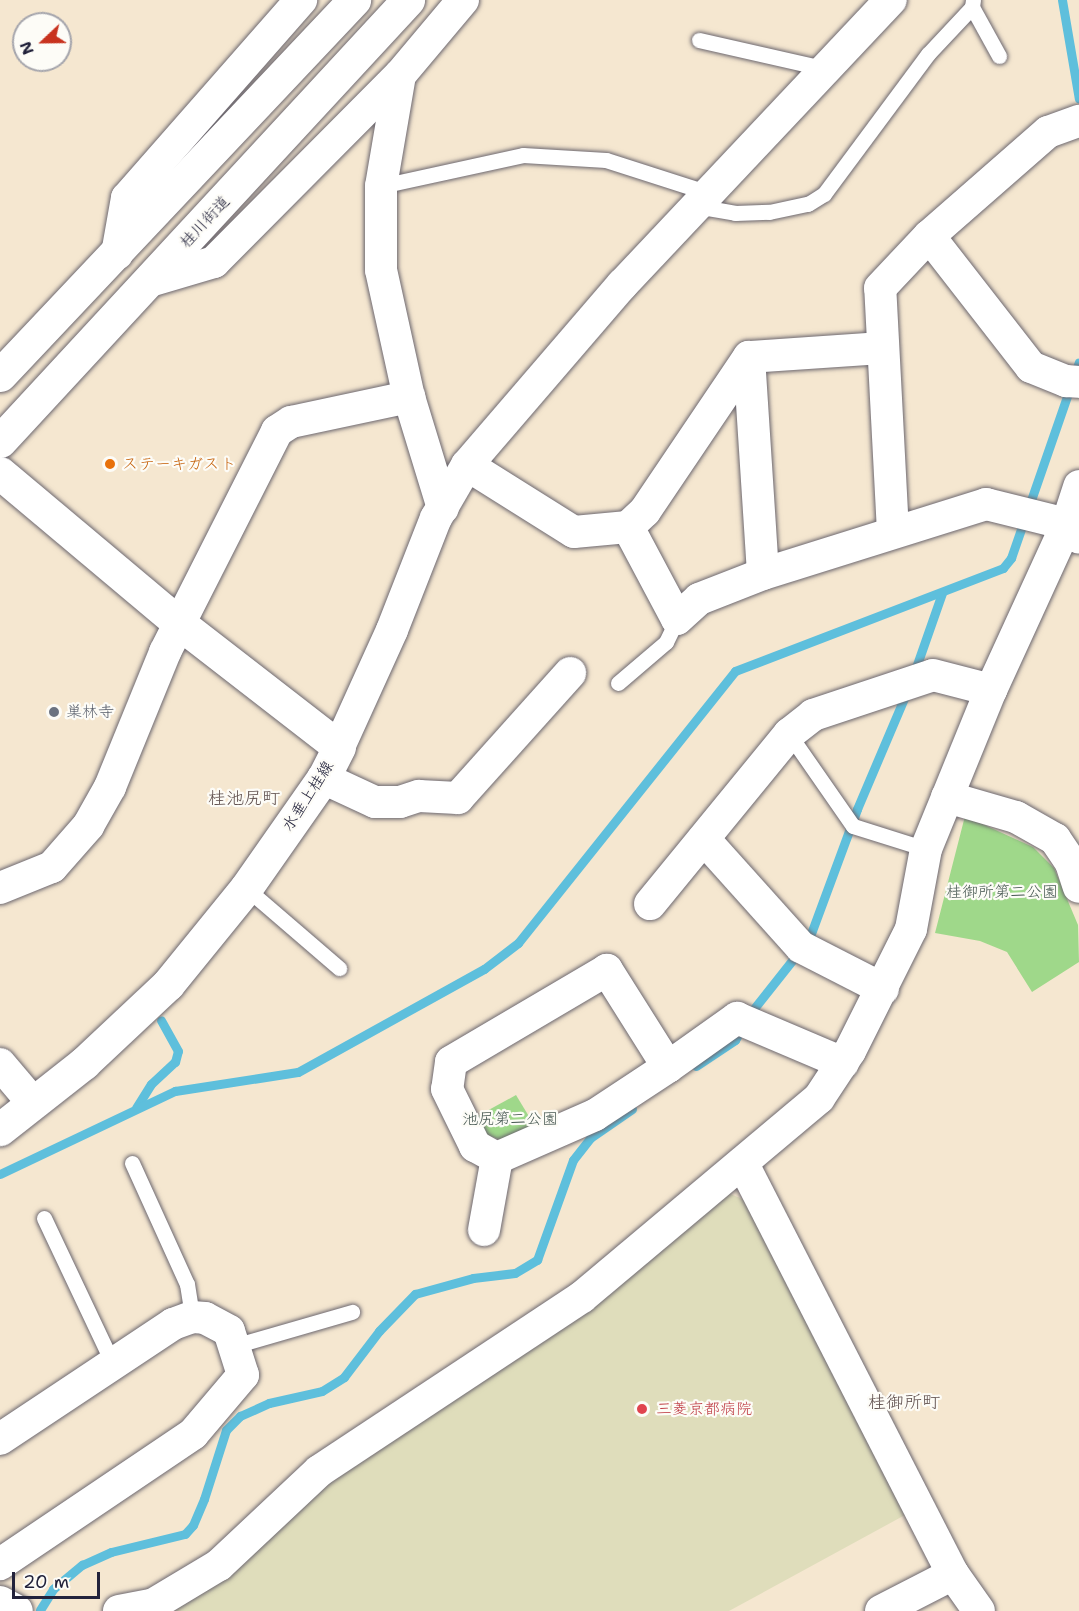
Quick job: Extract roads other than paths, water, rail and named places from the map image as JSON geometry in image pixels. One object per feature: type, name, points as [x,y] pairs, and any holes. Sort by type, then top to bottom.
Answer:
[{"type":"street","points":[[117,254],[127,198],[301,0]]},
{"type":"street","points":[[0,375],[117,254],[354,0]]},
{"type":"street","name":"桂川街道","points":[[0,441],[408,0]]},
{"type":"street","points":[[150,281],[214,262],[400,75],[463,0]]},
{"type":"street","points":[[339,747],[443,508],[467,465],[622,285],[891,0]]},
{"type":"street","points":[[400,75],[381,186],[381,270],[409,397],[443,508]]},
{"type":"street","points":[[893,532],[879,288],[929,236],[1048,132],[1075,122]]},
{"type":"street","points":[[929,236],[1031,367],[1073,382]]},
{"type":"street","points":[[749,357],[881,348]]},
{"type":"street","points":[[467,465],[574,532],[628,527],[645,511],[749,357]]},
{"type":"street","points":[[749,357],[763,574]]},
{"type":"street","points":[[0,888],[52,867],[88,826],[110,787],[179,623],[277,431],[291,422],[409,397]]},
{"type":"street","name":"水垂上桂線","points":[[0,473],[179,623],[339,747],[322,778],[246,888],[168,984],[84,1063],[0,1129]]},
{"type":"street","points":[[119,1611],[154,1604],[219,1565],[319,1471],[582,1297],[819,1098],[843,1063],[883,989],[911,929],[926,849],[990,690],[1049,521],[1079,486]]},
{"type":"street","points":[[628,527],[676,618],[699,599],[763,574],[986,504],[1049,521]]},
{"type":"street","points":[[322,778],[375,802],[400,802],[420,796],[458,798],[570,673]]},
{"type":"street","points":[[650,904],[789,734],[813,715],[933,675],[990,690]]},
{"type":"street","points":[[947,797],[1016,817],[1055,839],[1071,863],[1079,887]]},
{"type":"street","points":[[704,839],[801,947],[883,989]]},
{"type":"street","points":[[497,1158],[475,1146],[456,1108],[447,1089],[451,1062],[607,970],[668,1067]]},
{"type":"street","points":[[497,1158],[595,1115],[737,1018],[843,1063]]},
{"type":"street","points":[[0,1064],[33,1103]]},
{"type":"street","points":[[484,1230],[497,1158]]},
{"type":"street","points":[[743,1164],[953,1574],[979,1611]]},
{"type":"street","points":[[0,1439],[112,1362],[192,1317],[205,1318],[229,1331],[243,1375],[193,1434],[0,1564]]},
{"type":"street","points":[[881,1611],[953,1574]]},
{"type":"street","points":[[0,1602],[17,1611]]},
{"type":"lane","points":[[381,186],[523,155],[606,160],[735,213],[768,212],[808,204],[824,194],[928,54],[973,4],[999,56]]},
{"type":"lane","points":[[699,40],[827,69]]},
{"type":"lane","points":[[618,683],[666,642],[676,618]]},
{"type":"lane","points":[[789,734],[853,826],[926,849]]},
{"type":"lane","points":[[246,888],[339,968]]},
{"type":"lane","points":[[132,1163],[187,1284],[192,1317]]},
{"type":"lane","points":[[44,1218],[112,1362]]},
{"type":"lane","points":[[234,1346],[352,1312]]},
{"type":"waterway","points":[[1062,0],[1079,99]]},
{"type":"waterway","points":[[0,1174],[175,1091],[298,1072],[484,969],[518,943],[735,671],[1003,568],[1011,558],[1079,362]]},
{"type":"waterway","points":[[914,673],[942,593]]},
{"type":"waterway","points":[[696,1066],[735,1040],[752,1011],[809,939],[857,809],[907,691]]},
{"type":"waterway","points":[[136,1108],[151,1084],[175,1062],[178,1051],[161,1020]]},
{"type":"waterway","points":[[40,1610],[53,1589],[82,1565],[111,1552],[185,1534],[193,1525],[204,1499],[226,1430],[240,1416],[269,1403],[322,1391],[344,1377],[379,1331],[415,1294],[473,1278],[515,1273],[537,1260],[573,1160],[590,1138],[632,1109]]},
{"type":"place","name":"ステーキガスト","points":[[110,464]]},
{"type":"place","name":"巣林寺","points":[[54,712]]},
{"type":"place","name":"三菱京都病院","points":[[642,1409]]},
{"type":"district","name":"桂池尻町","points":[[244,798]]},
{"type":"district","name":"桂御所町","points":[[904,1402]]},
{"type":"park label","name":"桂御所第二公園","points":[[1002,892]]},
{"type":"park label","name":"池尻第二公園","points":[[510,1119]]}]
